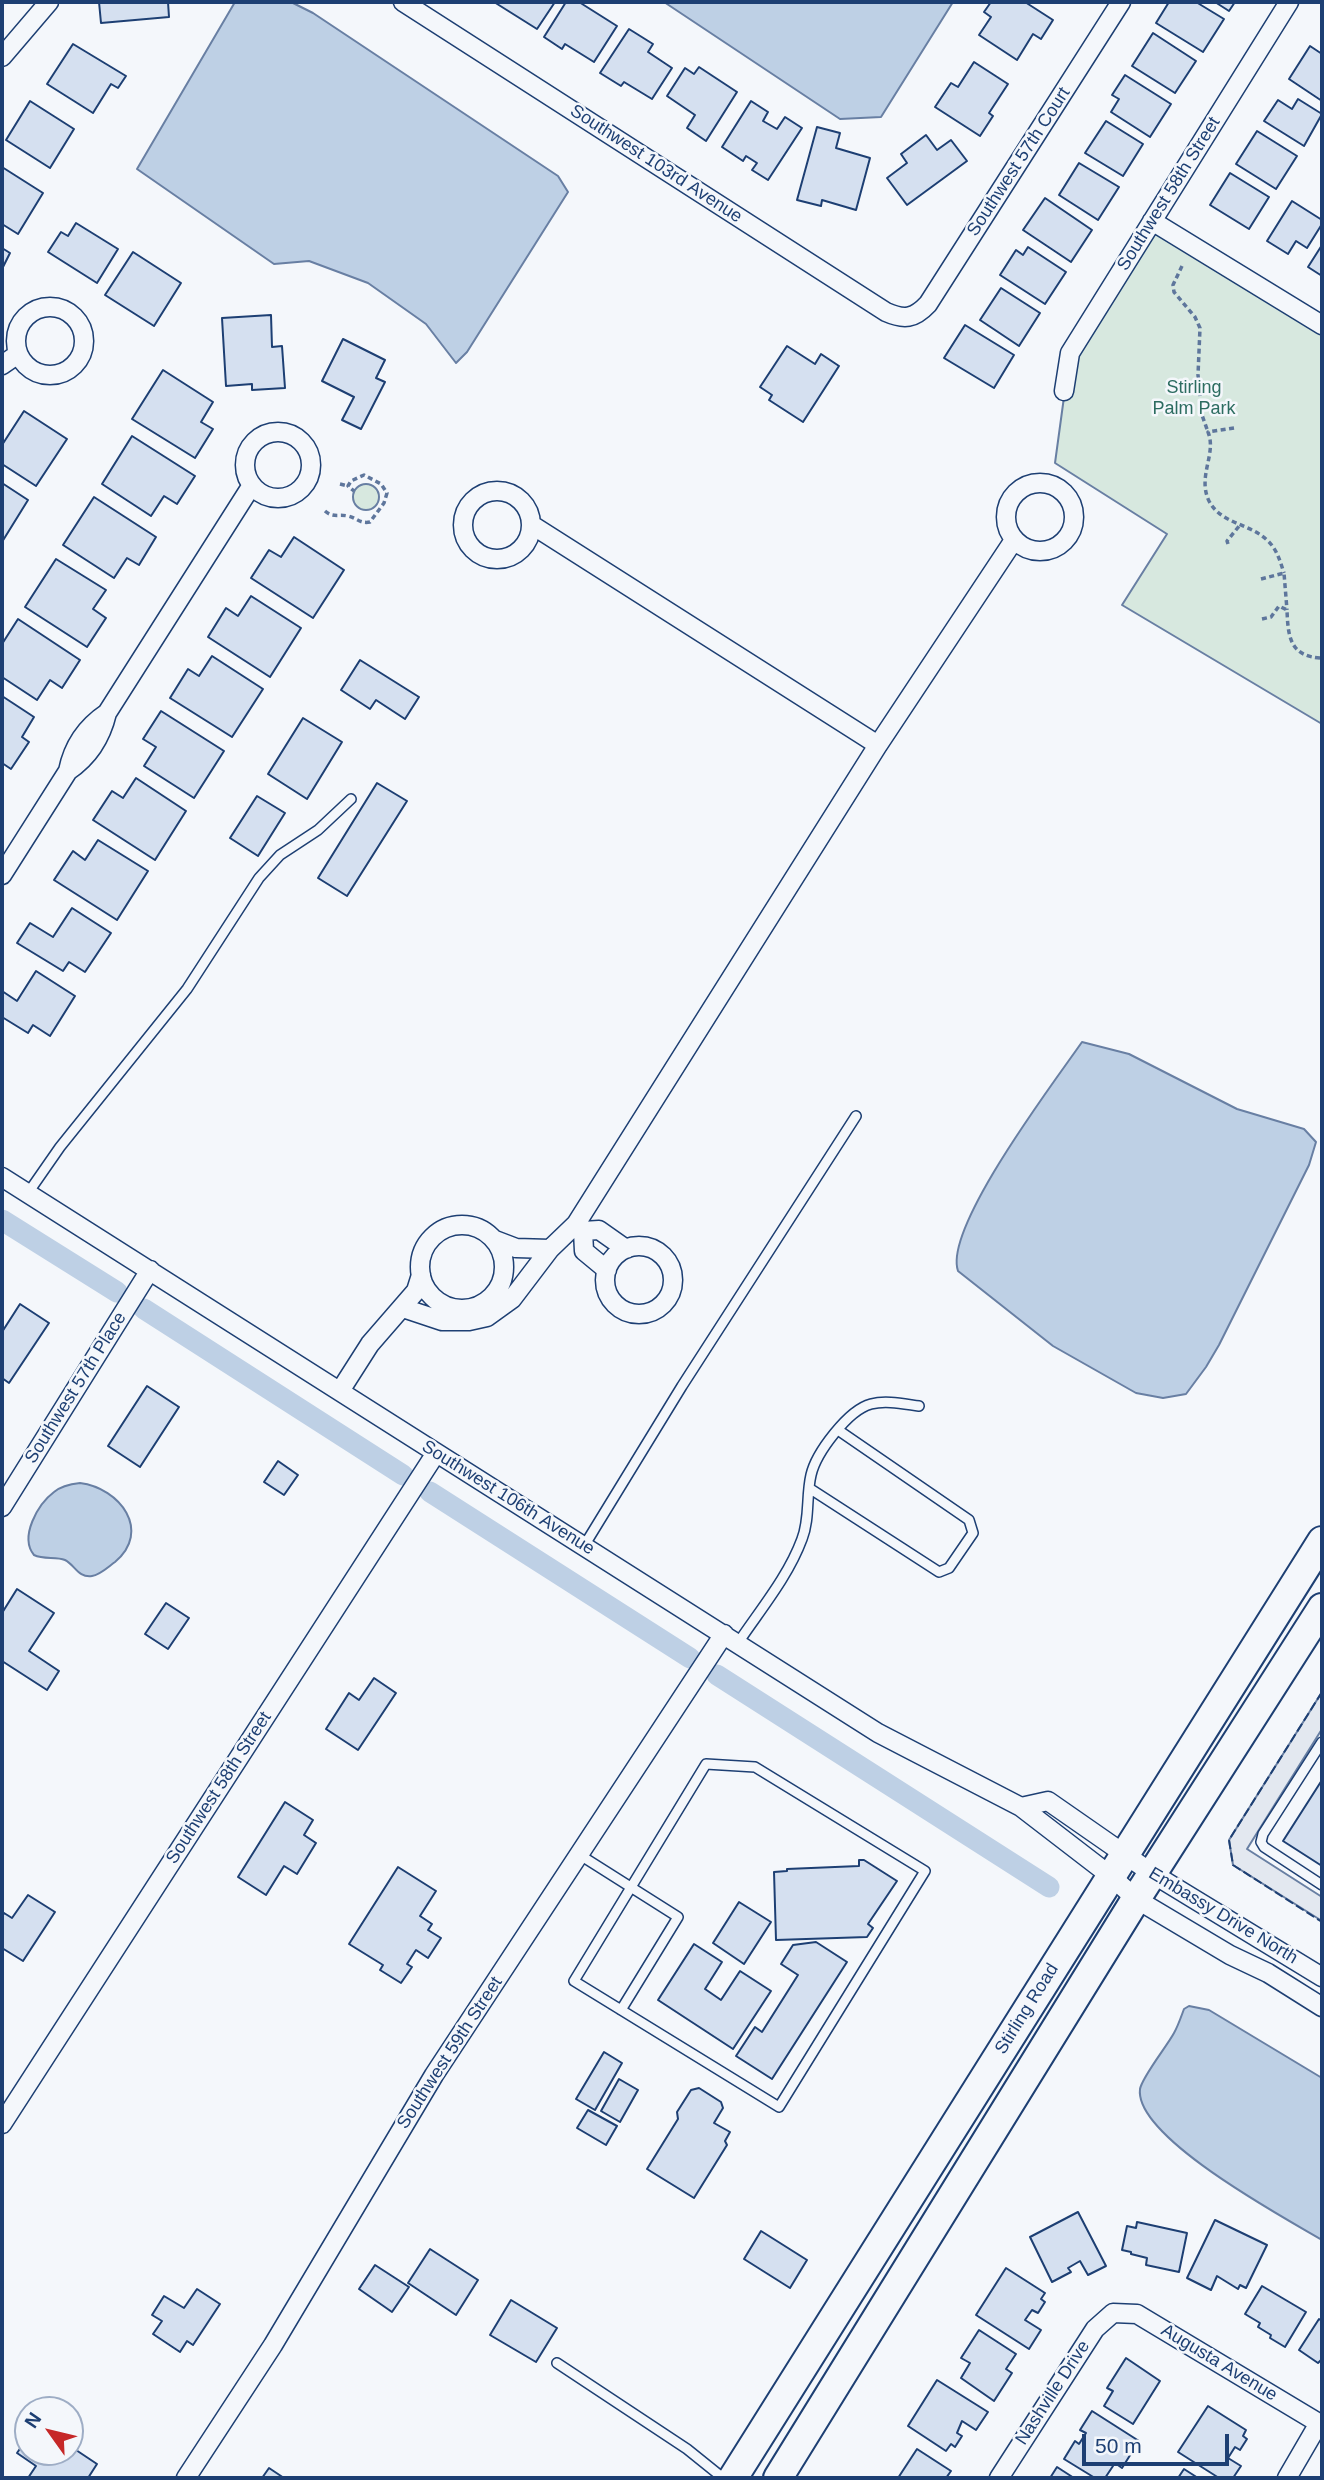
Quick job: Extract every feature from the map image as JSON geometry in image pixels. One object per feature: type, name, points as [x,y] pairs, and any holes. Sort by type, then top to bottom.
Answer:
[{"type":"main road","name":"Stirling Road","points":[[733,2478],[1322,1541]]},
{"type":"main road","name":"Stirling Road","points":[[778,2478],[1136,1899],[1322,1608]]},
{"type":"street","points":[[2,57],[49,2]]},
{"type":"street","name":"Southwest 103rd Avenue","points":[[403,2],[886,312],[900,318],[911,318]]},
{"type":"street","name":"Southwest 57th Court","points":[[911,318],[928,304],[1121,2]]},
{"type":"street","name":"Southwest 58th Street","points":[[1064,391],[1070,353],[1289,2]]},
{"type":"street","points":[[1152,221],[1322,325]]},
{"type":"street","points":[[2,365],[18,354]]},
{"type":"street","points":[[2,875],[68,771],[84,759],[96,742],[107,713],[252,485]]},
{"type":"street","points":[[532,525],[878,745]]},
{"type":"street","points":[[504,1266],[522,1264],[580,1228],[878,745],[1014,540]]},
{"type":"street","name":"Southwest 106th Avenue","points":[[2,1177],[878,1733],[1021,1807],[1118,1865]]},
{"type":"street","points":[[340,1391],[370,1344],[416,1291],[425,1248],[433,1237],[444,1229],[458,1225],[471,1226],[516,1248],[550,1249]]},
{"type":"street","points":[[580,1228],[599,1230],[625,1249]]},
{"type":"street","points":[[580,1228],[584,1251],[607,1270]]},
{"type":"street","points":[[421,1275],[434,1298],[446,1306],[473,1308],[486,1302],[496,1292],[502,1280],[502,1252],[495,1240]]},
{"type":"street","points":[[642,1246],[653,1248],[669,1264],[673,1274],[669,1296],[662,1305],[652,1311],[631,1313],[612,1301],[607,1291],[607,1270],[612,1259],[625,1249],[642,1246]]},
{"type":"street","points":[[403,1308],[442,1321],[469,1321],[487,1317],[512,1299],[550,1249]]},
{"type":"street","name":"Southwest 57th Place","points":[[2,1507],[150,1270]]},
{"type":"street","points":[[403,1308],[434,1298]]},
{"type":"street","name":"Southwest 58th Street","points":[[2,2124],[436,1453]]},
{"type":"street","name":"Southwest 59th Street","points":[[186,2478],[273,2345],[434,2075],[580,1855],[731,1639]]},
{"type":"street","name":"Southwest 106th Avenue","points":[[1021,1807],[1048,1801],[1118,1865],[1136,1899]]},
{"type":"street","name":"Embassy Drive North","points":[[1118,1865],[1153,1874],[1322,1977]]},
{"type":"street","name":"Embassy Drive North","points":[[1136,1899],[1230,1955],[1268,1973],[1322,2007]]},
{"type":"street","name":"Augusta Avenue","points":[[1113,2313],[1137,2314],[1321,2424]]},
{"type":"street","name":"Nashville Drive","points":[[999,2478],[1095,2329],[1113,2313]]},
{"type":"street","points":[[1287,2478],[1321,2424]]},
{"type":"lane","points":[[28,1193],[60,1147],[187,989],[259,878],[280,855],[318,830],[351,799]]},
{"type":"lane","points":[[584,1546],[682,1386],[856,1116]]},
{"type":"lane","points":[[731,1639],[794,1559],[804,1535],[815,1462],[838,1430],[858,1410],[869,1404],[882,1402],[919,1406]]},
{"type":"lane","points":[[809,1489],[939,1572],[949,1568],[973,1533],[969,1520],[838,1430]]},
{"type":"lane","points":[[1322,1742],[1263,1834],[1261,1842],[1264,1847],[1322,1885]]},
{"type":"lane","points":[[706,1764],[755,1767],[925,1871],[779,2107],[575,1982],[631,1889],[706,1764]]},
{"type":"lane","points":[[580,1855],[678,1917],[621,2010]]},
{"type":"lane","points":[[557,2364],[687,2449],[723,2478]]},
{"type":"path","points":[[1182,266],[1173,285],[1174,292],[1195,317],[1202,337],[1198,375],[1202,415],[1210,439],[1204,488],[1219,514],[1267,540],[1279,555],[1284,573],[1290,638],[1303,655],[1322,658]]},
{"type":"path","points":[[1208,432],[1234,428]]},
{"type":"path","points":[[325,512],[330,515],[345,515],[365,523],[373,519],[386,498],[385,488],[364,475],[351,481],[348,486]]},
{"type":"path","points":[[340,484],[354,491]]},
{"type":"path","points":[[1228,544],[1227,541],[1240,525]]},
{"type":"path","points":[[1261,579],[1284,573]]},
{"type":"path","points":[[1262,619],[1271,617],[1279,606],[1287,610]]},
{"type":"green space","name":"Stirling Palm Park","points":[[1152,221],[1322,328],[1322,724],[1122,605],[1167,534],[1055,463],[1070,353]]},
{"type":"green space","points":[[366,484],[375,488],[379,497],[375,506],[366,510],[357,506],[353,497],[357,488]]},
{"type":"shaded area","points":[[1322,1692],[1322,1729],[1247,1849],[1322,1897],[1322,1921],[1233,1865],[1229,1840]]},
{"type":"water","points":[[235,2],[291,2],[313,13],[558,176],[568,192],[467,352],[456,363],[426,324],[368,283],[309,261],[274,264],[137,169]]},
{"type":"water","points":[[664,2],[953,2],[881,117],[840,119]]},
{"type":"water","points":[[1082,1042],[1129,1054],[1237,1109],[1304,1129],[1316,1142],[1309,1165],[1219,1345],[1186,1394],[1163,1398],[1136,1393],[1053,1346],[958,1271],[958,1250],[967,1223],[984,1190],[1027,1120]]},
{"type":"water","points":[[80,1483],[108,1493],[126,1513],[131,1525],[131,1537],[126,1550],[115,1562],[92,1576],[80,1573],[65,1560],[34,1555],[30,1548],[32,1521],[42,1504],[60,1488]]},
{"type":"water","points":[[1189,2006],[1209,2010],[1322,2078],[1322,2240],[1247,2195],[1185,2152],[1161,2130],[1145,2108],[1140,2089],[1142,2084],[1174,2033],[1184,2009]]},
{"type":"building","points":[[99,2],[168,2],[169,17],[101,23]]},
{"type":"building","points":[[494,2],[555,2],[537,29]]},
{"type":"building","points":[[566,2],[579,2],[617,26],[594,62],[565,44],[562,49],[544,37]]},
{"type":"building","points":[[991,2],[1025,2],[1053,20],[1041,39],[1033,34],[1017,60],[979,35],[991,17],[984,12]]},
{"type":"building","points":[[1169,2],[1196,2],[1224,19],[1203,52],[1156,23]]},
{"type":"building","points":[[1215,2],[1235,2],[1229,11]]},
{"type":"building","points":[[629,29],[653,44],[648,52],[672,68],[652,99],[624,82],[621,86],[600,73]]},
{"type":"building","points":[[1153,33],[1196,61],[1175,93],[1132,66]]},
{"type":"building","points":[[73,44],[126,76],[118,88],[111,84],[93,113],[47,84]]},
{"type":"building","points":[[1310,46],[1322,54],[1322,101],[1289,79]]},
{"type":"building","points":[[974,62],[1008,84],[989,113],[993,116],[980,136],[935,107],[951,83],[958,87]]},
{"type":"building","points":[[699,67],[737,92],[706,141],[687,128],[695,115],[667,96],[685,68],[694,74]]},
{"type":"building","points":[[1125,75],[1171,104],[1150,137],[1111,112],[1119,99],[1112,95]]},
{"type":"building","points":[[1298,99],[1322,114],[1304,146],[1264,121],[1278,100],[1292,109]]},
{"type":"building","points":[[30,101],[74,129],[50,168],[6,140]]},
{"type":"building","points":[[751,101],[768,112],[763,121],[777,129],[785,117],[802,128],[768,180],[752,170],[757,163],[746,156],[743,161],[722,147]]},
{"type":"building","points":[[1106,121],[1143,144],[1123,176],[1085,153]]},
{"type":"building","points":[[817,127],[840,133],[836,148],[870,158],[856,210],[822,200],[821,206],[797,200]]},
{"type":"building","points":[[1257,131],[1297,156],[1276,189],[1236,164]]},
{"type":"building","points":[[926,135],[937,150],[951,140],[967,161],[907,205],[887,178],[907,163],[901,154]]},
{"type":"building","points":[[1079,163],[1119,187],[1098,220],[1059,195]]},
{"type":"building","points":[[2,167],[43,193],[18,234],[2,224]]},
{"type":"building","points":[[1230,173],[1269,197],[1249,229],[1210,205]]},
{"type":"building","points":[[1045,198],[1092,230],[1071,262],[1023,230]]},
{"type":"building","points":[[1292,201],[1322,220],[1322,224],[1307,248],[1296,241],[1288,254],[1267,241]]},
{"type":"building","points":[[76,223],[118,249],[97,283],[48,252],[61,232],[68,236]]},
{"type":"building","points":[[1322,245],[1322,276],[1308,267]]},
{"type":"building","points":[[1028,247],[1066,272],[1045,304],[1000,275],[1016,250],[1023,255]]},
{"type":"building","points":[[2,248],[10,253],[2,269]]},
{"type":"building","points":[[133,252],[181,283],[154,326],[105,295]]},
{"type":"building","points":[[1001,288],[1040,313],[1019,346],[980,320]]},
{"type":"building","points":[[271,315],[272,347],[282,346],[285,388],[252,390],[252,384],[226,386],[222,318]]},
{"type":"building","points":[[965,325],[1014,355],[994,388],[944,358]]},
{"type":"building","points":[[343,339],[385,360],[376,378],[385,382],[361,429],[342,420],[354,397],[322,381]]},
{"type":"building","points":[[787,346],[815,364],[821,354],[839,366],[803,422],[769,400],[772,395],[760,387]]},
{"type":"building","points":[[163,370],[213,402],[201,422],[213,429],[195,458],[132,419]]},
{"type":"building","points":[[24,411],[67,439],[36,486],[2,464],[2,445]]},
{"type":"building","points":[[132,436],[195,476],[177,504],[164,496],[151,516],[102,484]]},
{"type":"building","points":[[2,483],[28,500],[2,542]]},
{"type":"building","points":[[94,497],[156,537],[139,565],[127,558],[114,578],[63,545]]},
{"type":"building","points":[[294,537],[344,570],[313,618],[251,578],[269,550],[281,557]]},
{"type":"building","points":[[56,559],[106,590],[93,609],[106,618],[87,647],[25,607]]},
{"type":"building","points":[[251,596],[301,628],[270,677],[208,637],[226,608],[238,616]]},
{"type":"building","points":[[18,619],[80,660],[62,688],[50,680],[37,700],[2,677],[2,644]]},
{"type":"building","points":[[212,656],[263,689],[232,737],[170,698],[188,669],[199,676]]},
{"type":"building","points":[[360,660],[419,697],[405,719],[376,700],[370,709],[341,690]]},
{"type":"building","points":[[2,696],[34,717],[22,737],[29,742],[11,769],[2,763]]},
{"type":"building","points":[[161,711],[224,751],[194,798],[144,766],[156,747],[143,739]]},
{"type":"building","points":[[303,718],[342,742],[307,799],[268,774]]},
{"type":"building","points":[[136,778],[186,811],[155,860],[93,820],[112,791],[123,798]]},
{"type":"building","points":[[377,783],[407,801],[347,896],[318,878]]},
{"type":"building","points":[[257,796],[285,813],[258,856],[230,838]]},
{"type":"building","points":[[98,840],[148,871],[117,920],[54,880],[73,851],[85,860]]},
{"type":"building","points":[[72,908],[111,933],[85,972],[69,962],[63,971],[17,943],[30,923],[53,937]]},
{"type":"building","points":[[36,971],[75,996],[50,1036],[33,1025],[28,1033],[2,1017],[2,991],[17,1001]]},
{"type":"building","points":[[20,1304],[49,1323],[9,1383],[2,1378],[2,1332]]},
{"type":"building","points":[[147,1386],[179,1407],[140,1467],[108,1446]]},
{"type":"building","points":[[278,1461],[298,1475],[284,1495],[264,1482]]},
{"type":"building","points":[[17,1589],[54,1613],[29,1651],[59,1671],[47,1690],[2,1661],[2,1613]]},
{"type":"building","points":[[166,1603],[189,1618],[168,1649],[145,1634]]},
{"type":"building","points":[[374,1678],[396,1693],[358,1750],[326,1729],[349,1693],[359,1700]]},
{"type":"building","points":[[1322,1780],[1322,1866],[1283,1841]]},
{"type":"building","points":[[285,1802],[313,1820],[304,1835],[316,1843],[297,1874],[284,1866],[266,1895],[238,1877]]},
{"type":"building","points":[[859,1860],[864,1860],[897,1881],[868,1924],[873,1928],[867,1937],[776,1940],[774,1872],[859,1866]]},
{"type":"building","points":[[398,1867],[436,1891],[420,1916],[432,1924],[428,1930],[441,1938],[428,1958],[416,1950],[407,1964],[412,1967],[401,1983],[380,1970],[383,1965],[349,1944]]},
{"type":"building","points":[[28,1895],[55,1912],[23,1961],[2,1948],[2,1917],[4,1913],[12,1918]]},
{"type":"building","points":[[739,1902],[771,1922],[744,1964],[713,1943]]},
{"type":"building","points":[[816,1942],[847,1962],[772,2079],[736,2056],[755,2027],[762,2032],[798,1975],[781,1964],[793,1945]]},
{"type":"building","points":[[694,1944],[722,1962],[705,1989],[721,2000],[740,1971],[771,1991],[733,2049],[658,2000]]},
{"type":"building","points":[[604,2052],[622,2063],[595,2110],[576,2099]]},
{"type":"building","points":[[619,2079],[638,2090],[620,2122],[601,2111]]},
{"type":"building","points":[[699,2088],[721,2102],[723,2108],[714,2123],[730,2132],[725,2141],[727,2145],[694,2198],[647,2169],[678,2119],[677,2112],[691,2090]]},
{"type":"building","points":[[588,2110],[617,2126],[606,2145],[577,2128]]},
{"type":"building","points":[[1078,2212],[1106,2266],[1088,2275],[1080,2261],[1068,2268],[1071,2272],[1052,2282],[1030,2237]]},
{"type":"building","points":[[1215,2220],[1267,2245],[1246,2288],[1240,2285],[1238,2289],[1217,2276],[1211,2290],[1187,2278]]},
{"type":"building","points":[[1137,2222],[1187,2233],[1179,2272],[1146,2265],[1147,2258],[1122,2250],[1127,2226],[1136,2228]]},
{"type":"building","points":[[761,2231],[807,2260],[790,2288],[744,2259]]},
{"type":"building","points":[[430,2249],[478,2280],[456,2315],[408,2283]]},
{"type":"building","points":[[375,2265],[409,2287],[392,2312],[359,2289]]},
{"type":"building","points":[[1006,2268],[1045,2293],[1041,2299],[1045,2302],[1038,2313],[1032,2310],[1025,2320],[1041,2330],[1029,2349],[976,2315]]},
{"type":"building","points":[[1262,2286],[1306,2312],[1285,2347],[1258,2327],[1260,2323],[1245,2314]]},
{"type":"building","points":[[197,2289],[220,2304],[193,2345],[187,2341],[180,2352],[153,2334],[162,2321],[152,2315],[164,2296],[184,2308]]},
{"type":"building","points":[[511,2300],[557,2328],[536,2362],[490,2335]]},
{"type":"building","points":[[1319,2319],[1322,2321],[1322,2359],[1318,2363],[1299,2350]]},
{"type":"building","points":[[979,2330],[1016,2354],[1006,2369],[1012,2373],[994,2401],[961,2378],[970,2363],[961,2358]]},
{"type":"building","points":[[1126,2358],[1160,2381],[1133,2424],[1104,2406],[1113,2391],[1107,2388]]},
{"type":"building","points":[[937,2380],[988,2412],[976,2430],[962,2421],[957,2433],[962,2436],[955,2447],[951,2444],[946,2451],[908,2426]]},
{"type":"building","points":[[1208,2406],[1246,2430],[1243,2436],[1247,2439],[1240,2450],[1235,2447],[1228,2458],[1241,2466],[1233,2478],[1219,2478],[1178,2452]]},
{"type":"building","points":[[1092,2411],[1139,2441],[1122,2468],[1115,2463],[1105,2478],[1095,2478],[1064,2459],[1075,2441],[1079,2444],[1086,2433],[1080,2430]]},
{"type":"building","points":[[917,2449],[951,2471],[946,2478],[898,2478]]},
{"type":"building","points":[[84,2455],[97,2464],[88,2478],[28,2478],[36,2466],[84,2466]]},
{"type":"building","points":[[1057,2467],[1074,2478],[1050,2478]]},
{"type":"building","points":[[269,2468],[284,2478],[262,2478]]},
{"type":"building","points":[[1184,2469],[1198,2478],[1178,2478]]},
{"type":"waterway","points":[[2,1220],[117,1292]]},
{"type":"waterway","points":[[144,1309],[403,1475]]},
{"type":"waterway","points":[[430,1492],[690,1658]]},
{"type":"waterway","points":[[717,1675],[1049,1887]]},
{"type":"fence","points":[[1322,1692],[1229,1840],[1233,1865],[1322,1922]]}]
